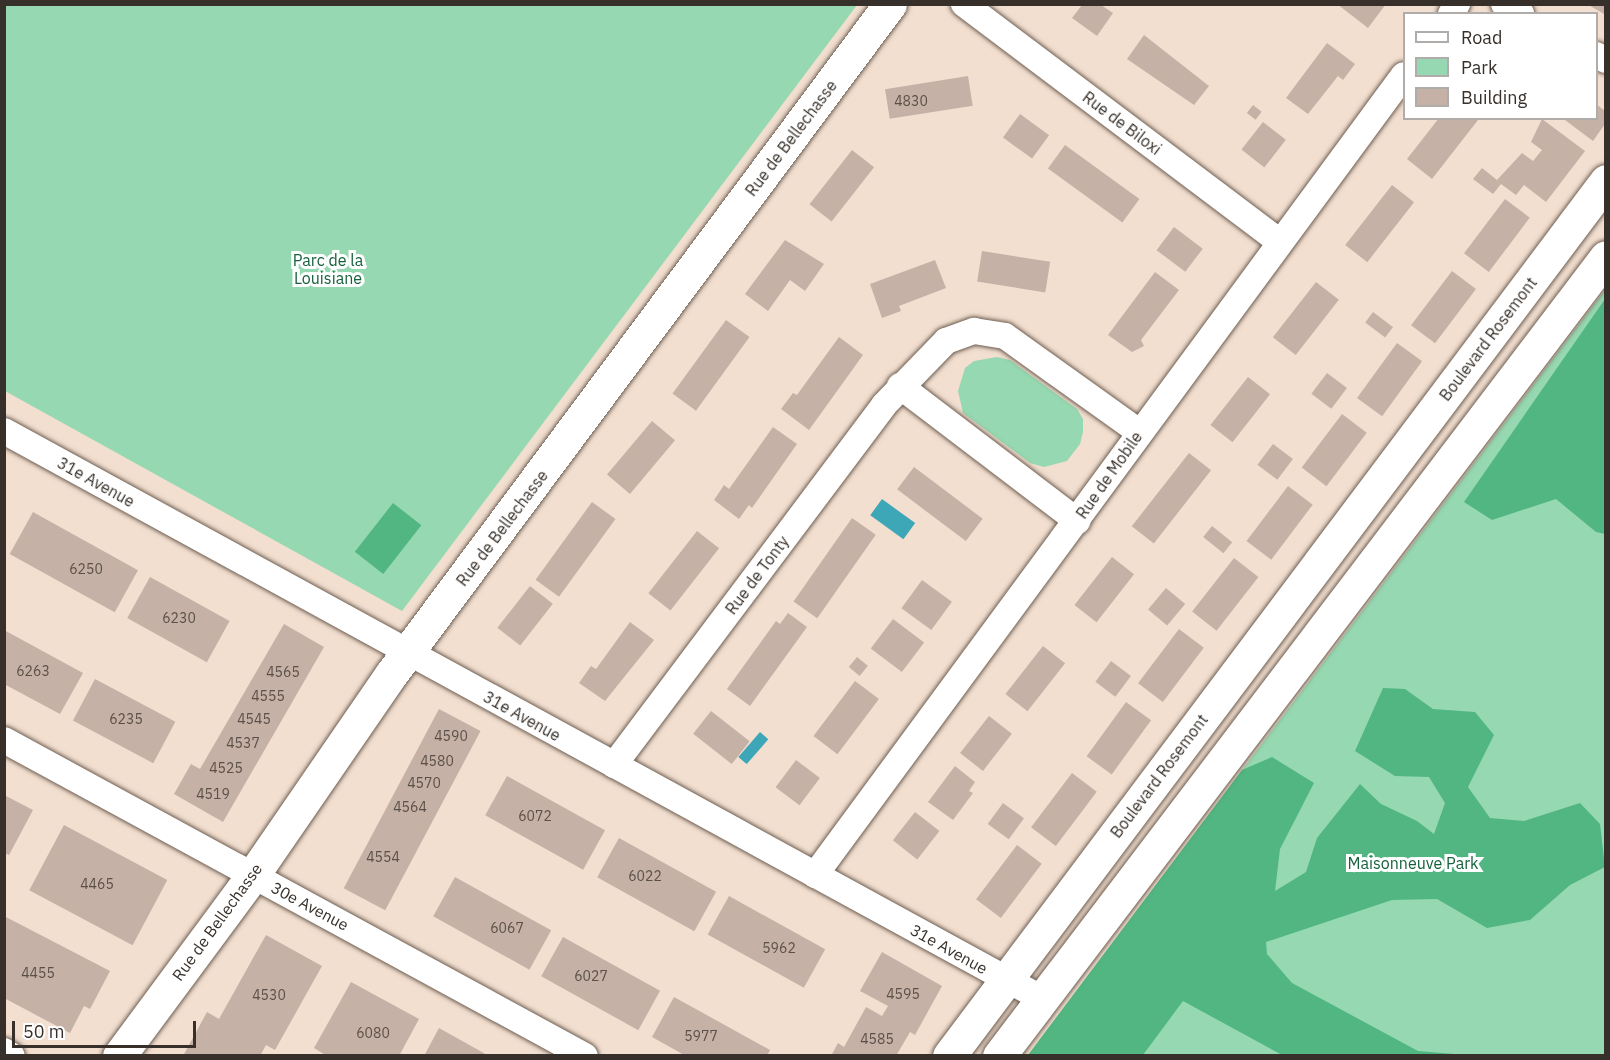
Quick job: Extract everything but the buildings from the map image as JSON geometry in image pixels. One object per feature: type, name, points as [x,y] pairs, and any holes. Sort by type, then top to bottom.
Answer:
[{"type":"main road","name":"Rue de Bellechasse","points":[[119,1056],[253,875],[408,652],[890,4]]},
{"type":"main road","name":"Boulevard Rosemont","points":[[949,1056],[1605,182]]},
{"type":"main road","points":[[999,1056],[1605,257]]},
{"type":"main road","points":[[1370,496],[1405,520]]},
{"type":"street","name":"Rue de Biloxi","points":[[964,4],[1279,241]]},
{"type":"street","points":[[1504,4],[1518,12]]},
{"type":"street","name":"Rue de Mobile","points":[[815,875],[1077,521],[1279,241],[1403,76]]},
{"type":"street","name":"Rue de Tonty","points":[[614,765],[900,386],[946,341],[974,331],[1005,336],[1139,432]]},
{"type":"street","points":[[900,386],[1077,521]]},
{"type":"street","name":"31e Avenue","points":[[4,431],[1041,998]]},
{"type":"street","name":"30e Avenue","points":[[4,740],[585,1056]]},
{"type":"street","points":[[4,1051],[12,1056]]},
{"type":"green space","name":"Parc de la Louisiane","points":[[5,5],[857,5],[402,611],[5,391]]},
{"type":"green space","name":"Maisonneuve Park","points":[[1605,290],[1605,1055],[1028,1056],[1242,770]]},
{"type":"green space","points":[[1605,299],[1605,534],[1596,532],[1556,499],[1492,520],[1464,502]]},
{"type":"green space","points":[[997,357],[1010,360],[1077,409],[1083,419],[1083,432],[1080,444],[1067,461],[1044,467],[1030,463],[963,413],[958,391],[965,368],[974,361]]},
{"type":"green space","points":[[393,503],[421,525],[383,574],[355,552]]},
{"type":"green space","points":[[1383,688],[1405,689],[1433,709],[1475,712],[1494,735],[1468,787],[1490,818],[1524,821],[1580,803],[1600,824],[1605,867],[1570,885],[1530,920],[1487,928],[1437,899],[1392,900],[1266,942],[1267,954],[1292,983],[1418,1051],[1466,1055],[1282,1055],[1183,1001],[1143,1055],[1028,1055],[1242,770],[1272,757],[1314,783],[1280,849],[1275,891],[1306,872],[1317,838],[1360,784],[1381,804],[1417,821],[1434,834],[1445,803],[1429,777],[1395,776],[1355,751]]},
{"type":"water","points":[[882,499],[915,523],[903,539],[870,515]]},
{"type":"water","points":[[760,732],[768,739],[747,764],[738,757]]}]
